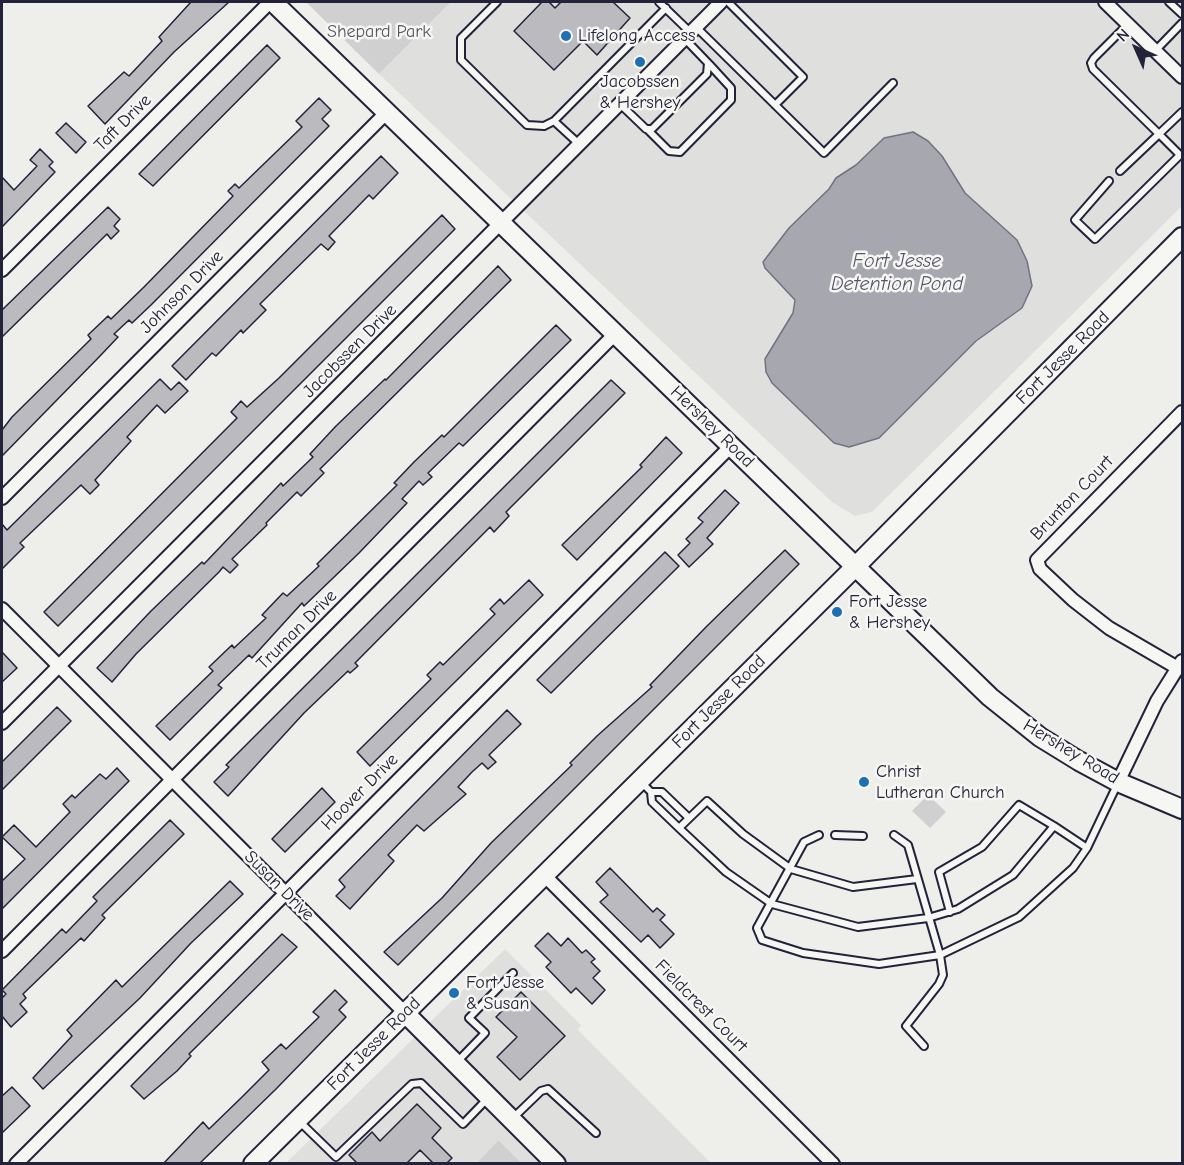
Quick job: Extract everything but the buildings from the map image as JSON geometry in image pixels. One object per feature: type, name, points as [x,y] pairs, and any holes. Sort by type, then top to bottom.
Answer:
[{"type":"main road","name":"Hershey Road","points":[[271,2],[502,222],[854,568],[990,697],[1040,737],[1118,782],[1182,809]]},
{"type":"main road","name":"Fort Jesse Road","points":[[253,1164],[544,875],[645,786],[854,568],[1182,237]]},
{"type":"main road","name":"Susan Drive","points":[[405,1013],[556,1164]]},
{"type":"street","name":"Taft Drive","points":[[2,270],[271,2]]},
{"type":"street","name":"Jacobssen Drive","points":[[2,723],[721,2]]},
{"type":"street","points":[[1106,2],[1182,77]]},
{"type":"street","name":"Johnson Drive","points":[[2,498],[387,112]]},
{"type":"street","name":"Truman Drive","points":[[2,951],[616,333]]},
{"type":"street","name":"Brunton Court","points":[[1179,664],[1137,647],[1100,621],[1040,569],[1037,560],[1182,412]]},
{"type":"street","name":"Hoover Drive","points":[[16,1164],[731,446]]},
{"type":"street","name":"Susan Drive","points":[[2,609],[405,1013]]},
{"type":"street","points":[[1118,782],[1137,738],[1179,664]]},
{"type":"street","name":"Fieldcrest Court","points":[[544,875],[833,1164]]},
{"type":"lane","points":[[497,2],[461,38],[460,60],[527,125],[544,126],[554,121],[666,8]]},
{"type":"lane","points":[[659,2],[690,32],[775,105],[824,153],[893,83]]},
{"type":"lane","points":[[728,2],[803,77],[775,105]]},
{"type":"lane","points":[[1169,2],[1182,15]]},
{"type":"lane","points":[[1155,51],[1182,23]]},
{"type":"lane","points":[[1109,181],[1075,220],[1095,239],[1180,155],[1091,63],[1128,24]]},
{"type":"lane","points":[[620,103],[669,151],[680,152],[731,100],[731,88],[708,63],[690,32]]},
{"type":"lane","points":[[646,129],[652,129],[707,74],[708,63]]},
{"type":"lane","points":[[1119,171],[1182,112]]},
{"type":"lane","points":[[554,121],[579,144]]},
{"type":"lane","points":[[819,835],[804,842],[757,928],[762,940],[803,953],[879,964],[940,955],[1019,917],[1073,868],[1087,848],[1118,782]]},
{"type":"lane","points":[[645,786],[662,792],[689,818]]},
{"type":"lane","points":[[645,786],[652,802],[726,872],[772,904],[858,927],[928,918],[958,909],[1013,875],[1054,826]]},
{"type":"lane","points":[[679,828],[707,801],[743,834],[791,869],[853,887],[917,879]]},
{"type":"lane","points":[[950,912],[939,872],[982,847],[1019,805],[1087,848]]},
{"type":"lane","points":[[835,835],[863,836]]},
{"type":"lane","points":[[894,835],[908,844],[940,955],[943,975],[939,984],[906,1026],[924,1046]]},
{"type":"lane","points":[[456,1064],[485,1033],[469,1017],[513,974]]},
{"type":"lane","points":[[298,1120],[336,1157],[412,1084],[421,1083],[463,1124],[489,1097]]},
{"type":"lane","points":[[512,1119],[541,1091],[548,1089],[596,1133]]},
{"type":"shaded area","points":[[451,2],[1182,2],[1182,206],[872,512],[855,516],[832,502],[379,74]]},
{"type":"shaded area","points":[[505,949],[581,1025],[578,1030],[711,1163],[285,1164]]},
{"type":"green space","name":"Shepard Park","points":[[306,2],[451,2],[379,74]]},
{"type":"green space","points":[[928,795],[946,812],[930,828],[912,811]]},
{"type":"green space","points":[[499,1141],[521,1163],[477,1163]]},
{"type":"water","name":"Fort Jesse Detention Pond","points":[[913,132],[928,141],[942,156],[965,193],[1017,240],[1027,261],[1032,286],[1022,308],[976,341],[879,438],[849,447],[834,443],[772,383],[766,372],[765,359],[793,313],[795,300],[765,268],[763,262],[789,228],[829,189],[836,178],[856,165],[884,138]]},
{"type":"place","name":"Lifelong Access","points":[[566,36]]},
{"type":"place","name":"Jacobssen & Hershey","points":[[640,62]]},
{"type":"place","name":"Fort Jesse & Hershey","points":[[837,612]]},
{"type":"place","name":"Christ Lutheran Church","points":[[864,782]]},
{"type":"place","name":"Fort Jesse & Susan","points":[[454,993]]}]
